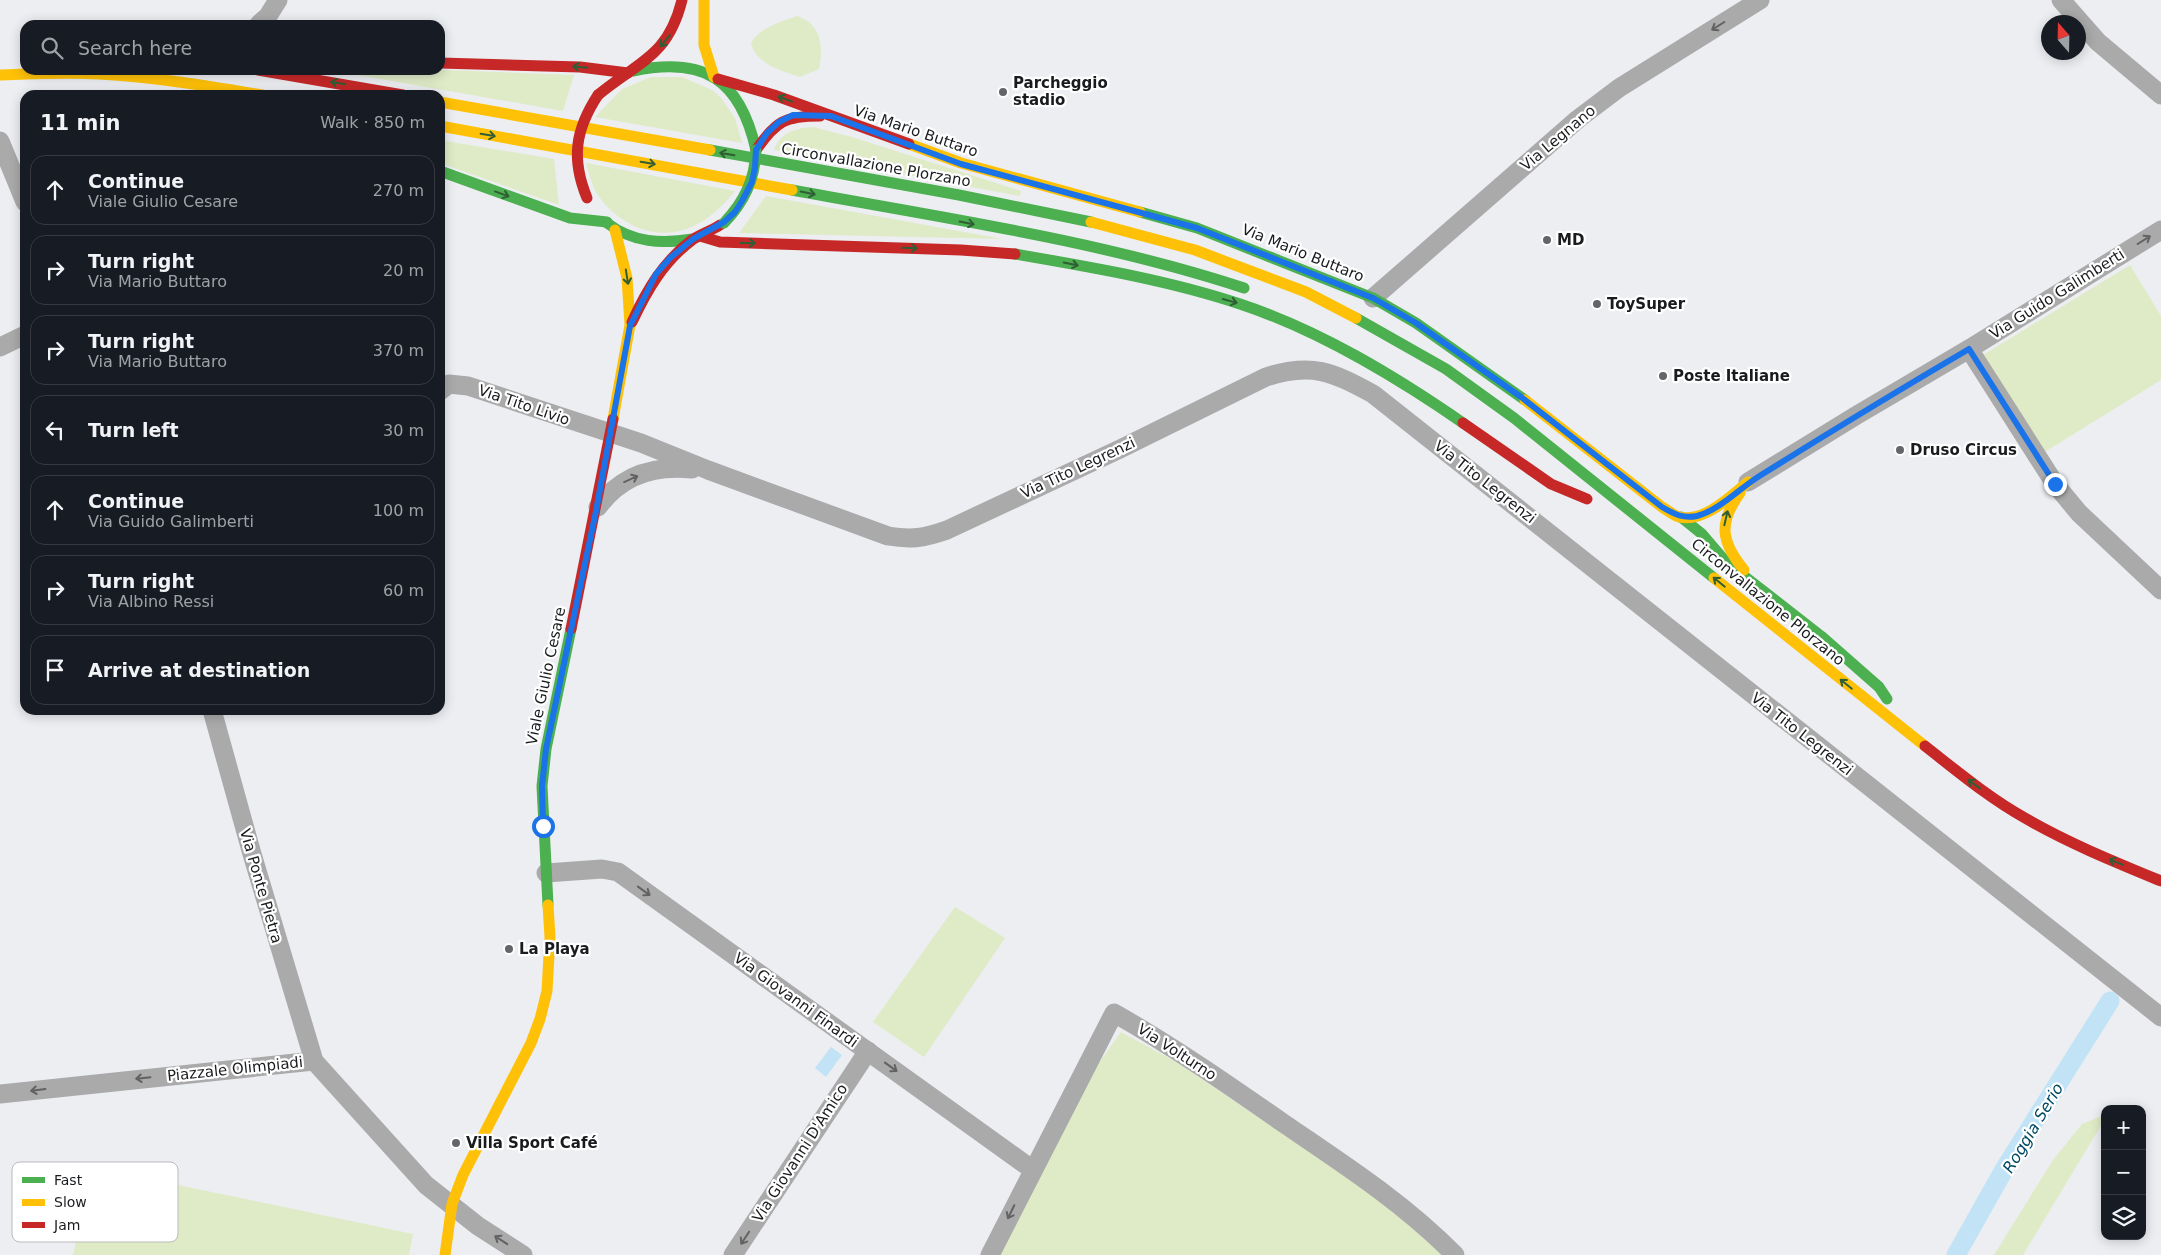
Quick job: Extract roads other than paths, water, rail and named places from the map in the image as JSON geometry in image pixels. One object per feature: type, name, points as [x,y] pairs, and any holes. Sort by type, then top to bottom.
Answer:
[{"type":"main road","name":"Viale Giulio Cesare","points":[[445,1255],[452,1204],[463,1175],[531,1043],[540,1019],[547,991],[550,952],[542,786],[546,749],[596,511],[630,326],[628,278],[611,226],[587,198],[577,169],[576,146],[582,121],[598,95],[611,83],[654,55],[671,34],[679,18],[682,0]]},
{"type":"main road","name":"Viale Giulio Cesare","points":[[704,0],[704,45],[716,78]]},
{"type":"main road","points":[[445,63],[580,67],[630,72]]},
{"type":"main road","name":"Viale Giulio Cesare","points":[[630,72],[650,66],[675,65],[694,69],[716,78],[732,93],[744,110],[751,125],[756,150],[755,167],[748,191],[735,212],[724,222],[697,238],[670,258],[656,274],[630,326]]},
{"type":"main road","points":[[0,75],[20,74]]},
{"type":"main road","points":[[109,75],[228,90]]},
{"type":"main road","points":[[287,75],[374,90]]},
{"type":"main road","name":"Via Mario Buttaro","points":[[716,78],[774,95],[961,164],[1197,228],[1373,298],[1416,323],[1521,397],[1662,507],[1681,517],[1702,534],[1726,562],[1762,588]]},
{"type":"main road","points":[[167,81],[198,90]]},
{"type":"main road","name":"Circonvallazione Plorzano","points":[[445,103],[959,195],[1078,219],[1195,250],[1306,292],[1377,329],[1446,369],[1491,402],[1963,776],[2024,818],[2095,853],[2161,881]]},
{"type":"main road","name":"Via Mario Buttaro","points":[[756,150],[767,133],[779,122],[793,115],[831,116]]},
{"type":"main road","points":[[445,127],[674,167],[1072,243],[1192,271],[1251,290]]},
{"type":"main road","points":[[445,173],[570,218],[611,226]]},
{"type":"main road","name":"Viale Giulio Cesare","points":[[611,226],[653,243],[668,243],[697,238]]},
{"type":"main road","points":[[697,238],[720,242],[961,250],[1013,254],[1066,263],[1153,282],[1241,304],[1291,324],[1369,363],[1435,404],[1551,484],[1591,502],[1557,474]]},
{"type":"main road","points":[[1748,482],[1729,506],[1724,520],[1724,536],[1730,552],[1762,588],[1879,687],[1914,738]]},
{"type":"main road","points":[[1681,517],[1698,516],[1718,505],[1748,482]]},
{"type":"street","points":[[264,20],[278,0]]},
{"type":"street","name":"Via Legnano","points":[[1373,298],[1578,119],[1619,88],[1760,0]]},
{"type":"street","points":[[2061,0],[2098,42],[2161,94]]},
{"type":"street","points":[[0,141],[20,190]]},
{"type":"street","name":"Via Guido Galimberti","points":[[1748,482],[1969,349],[2161,230]]},
{"type":"street","points":[[0,347],[20,337]]},
{"type":"street","points":[[1969,349],[2055,484],[2079,513],[2161,590]]},
{"type":"street","name":"Via Tito Legrenzi","points":[[611,433],[888,536],[906,539],[922,538],[947,530],[1120,449],[1266,377],[1287,370],[1309,369],[1337,375],[1373,394],[2161,1017]]},
{"type":"street","name":"Via Tito Livio","points":[[445,387],[449,384],[468,386],[611,433]]},
{"type":"street","name":"Via Tito Legrenzi","points":[[596,511],[608,494],[620,483],[638,475],[674,467],[708,470]]},
{"type":"street","name":"Via Ponte Pietra","points":[[213,715],[252,854],[314,1061]]},
{"type":"street","name":"Via Giovanni Finardi","points":[[546,873],[602,869],[618,872],[1032,1170]]},
{"type":"street","name":"Via Volturno","points":[[990,1255],[1114,1013],[1156,1037],[1374,1186],[1430,1229],[1455,1255]]},
{"type":"street","name":"Via Giovanni D'Amico","points":[[733,1255],[868,1051]]},
{"type":"street","name":"Piazzale Olimpiadi","points":[[0,1094],[314,1061],[426,1185],[478,1226],[523,1255]]},
{"type":"water","points":[[831,1047],[842,1055],[826,1077],[815,1068]]},
{"type":"waterway","name":"Roggia Serio","points":[[1956,1255],[2005,1168],[2110,1001]]},
{"type":"place","name":"Parcheggio stadio","points":[[1003,92]]},
{"type":"place","name":"MD","points":[[1547,240]]},
{"type":"place","name":"ToySuper","points":[[1597,304]]},
{"type":"place","name":"Poste Italiane","points":[[1663,376]]},
{"type":"place","name":"Druso Circus","points":[[1900,450]]},
{"type":"place","name":"La Playa","points":[[509,949]]},
{"type":"place","name":"Villa Sport Café","points":[[456,1143]]}]
